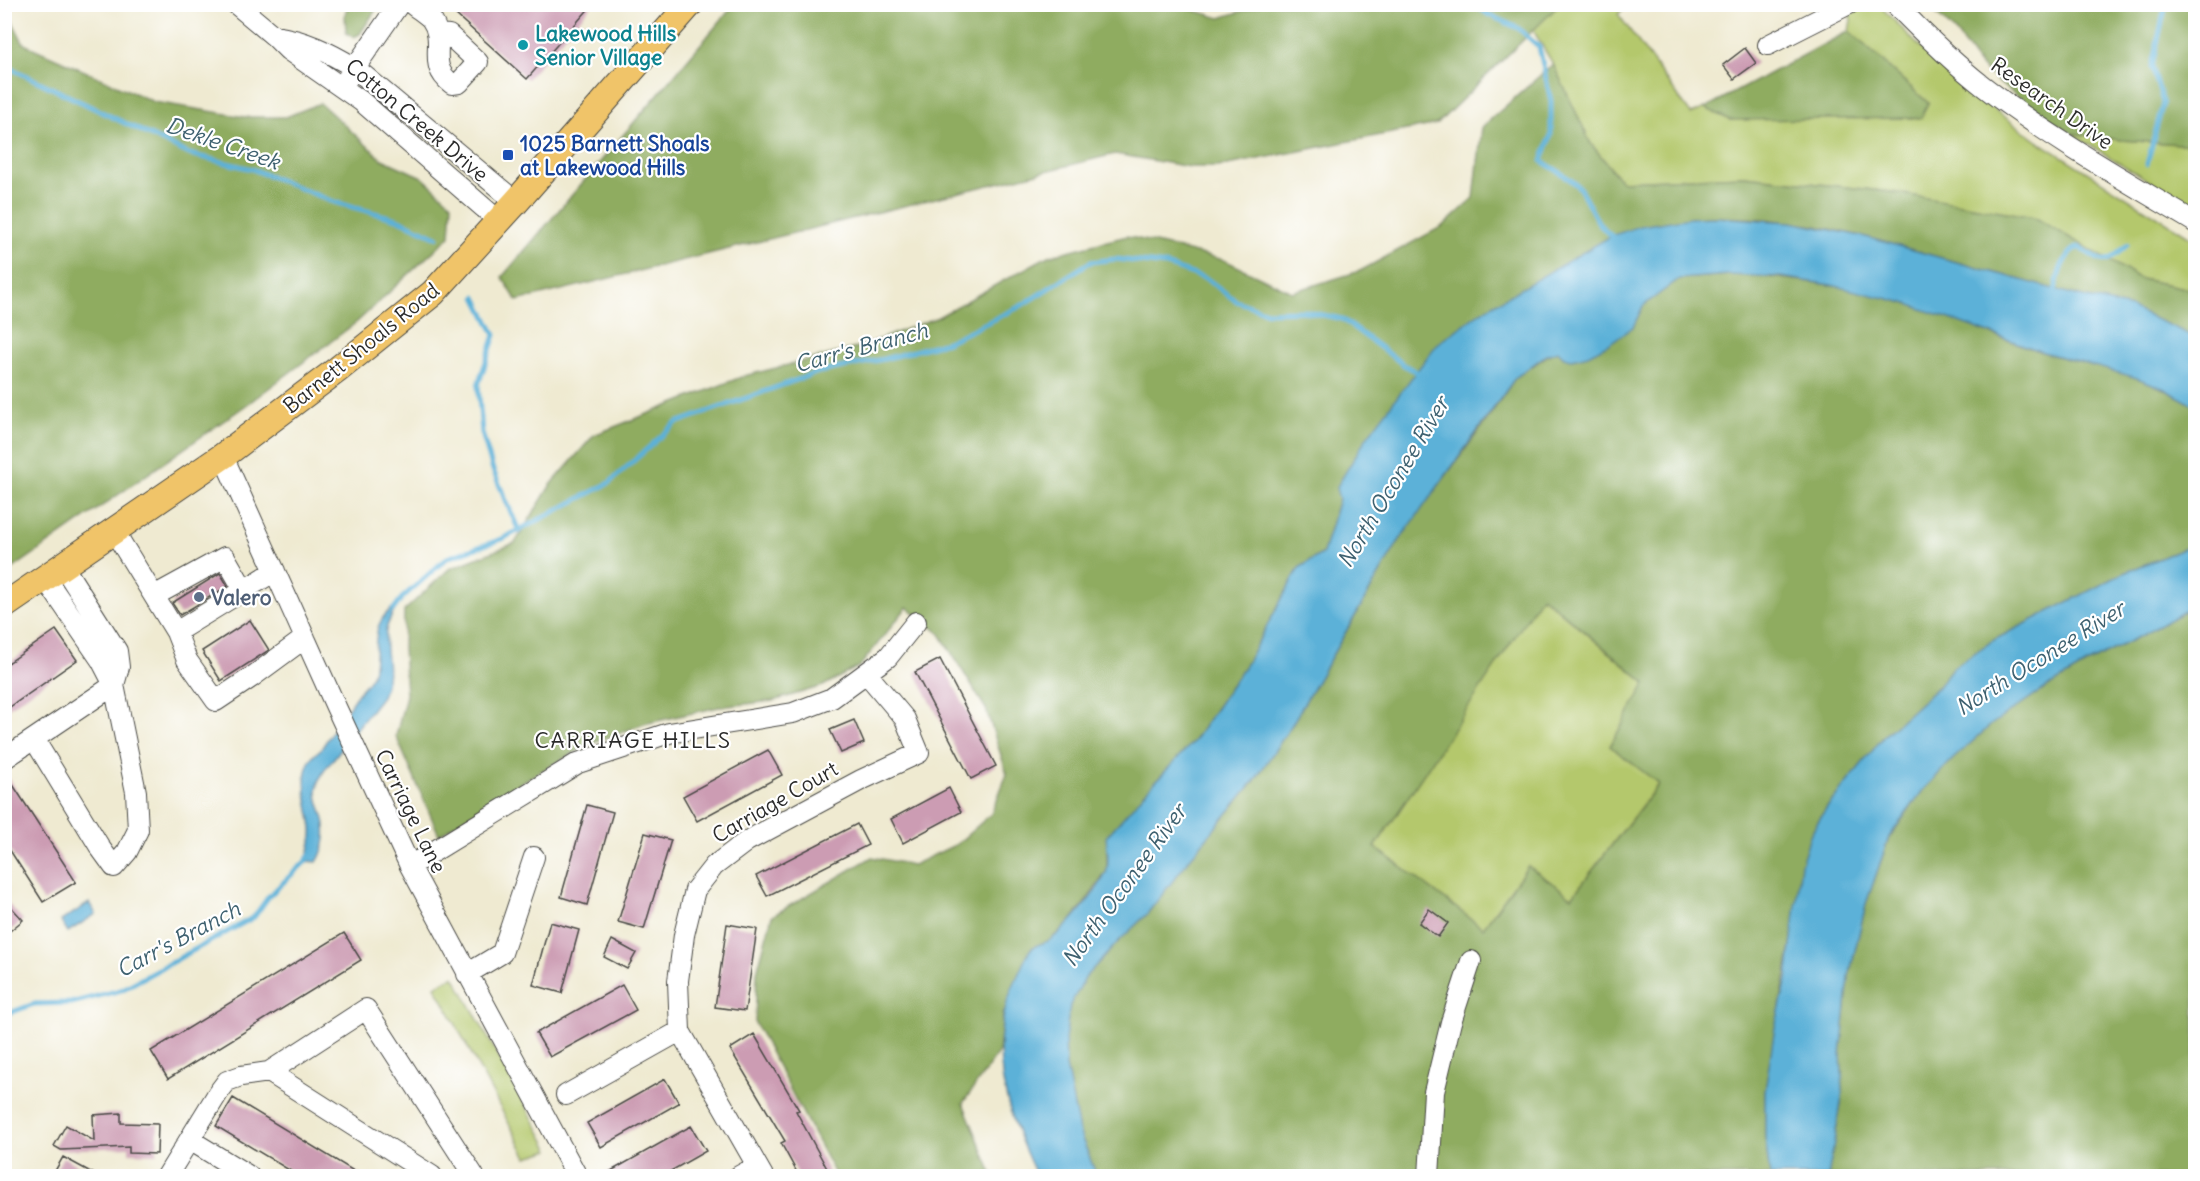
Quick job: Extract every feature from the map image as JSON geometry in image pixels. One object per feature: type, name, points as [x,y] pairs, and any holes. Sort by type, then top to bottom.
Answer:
[{"type":"main road","name":"Barnett Shoals Road","points":[[4,606],[223,456],[337,370],[433,293],[690,4]]},
{"type":"street","name":"Cotton Creek Drive","points":[[236,4],[288,50],[342,86],[499,221]]},
{"type":"street","points":[[342,86],[399,4]]},
{"type":"street","points":[[412,4],[430,18],[438,34]]},
{"type":"street","points":[[1768,45],[1849,4]]},
{"type":"street","name":"Research Drive","points":[[1896,4],[1915,25],[1982,86],[2056,138],[2196,223]]},
{"type":"street","name":"Cotton Creek Drive","points":[[274,36],[294,39],[327,51],[355,68],[516,202]]},
{"type":"street","name":"Carriage Lane","points":[[223,456],[304,638],[410,866],[577,1176]]},
{"type":"street","points":[[114,531],[176,632],[187,660],[216,701],[304,638]]},
{"type":"street","points":[[154,596],[225,556],[244,590]]},
{"type":"street","points":[[176,632],[274,571]]},
{"type":"street","points":[[34,739],[114,867],[127,852],[138,830],[136,792],[114,685],[102,644],[54,572]]},
{"type":"street","points":[[410,866],[578,763],[669,733],[794,713],[832,698],[888,657],[916,622]]},
{"type":"street","name":"Carriage Court","points":[[760,1171],[680,1031],[678,981],[684,935],[695,890],[714,866],[747,841],[861,780],[919,753],[905,719],[867,674]]},
{"type":"street","points":[[4,759],[114,685]]},
{"type":"street","points":[[467,974],[502,953],[534,857]]},
{"type":"street","points":[[1429,1176],[1434,1092],[1451,1022],[1471,961]]},
{"type":"street","points":[[167,1176],[227,1082],[241,1076],[269,1072],[366,1009],[474,1176]]},
{"type":"street","points":[[566,1095],[680,1031]]},
{"type":"street","points":[[269,1072],[432,1176]]},
{"type":"street","points":[[190,1140],[249,1176]]},
{"type":"street","points":[[739,1176],[760,1171]]},
{"type":"green space","points":[[1264,4],[1559,5],[1437,124],[1218,167],[1190,167],[1115,154],[517,301],[502,277],[734,5],[1176,5],[1220,18]]},
{"type":"green space","points":[[4,5],[24,44],[154,102],[245,117],[286,117],[320,103],[382,159],[422,177],[452,204],[450,236],[357,322],[245,406],[5,574]]},
{"type":"green space","points":[[348,5],[379,5],[360,34],[354,37],[346,33],[345,14]]},
{"type":"green space","points":[[1559,5],[1629,5],[1618,14],[1691,114],[1705,108],[1730,120],[1928,103],[1849,31],[1851,20],[1849,13],[1869,6],[1881,7],[1922,49],[1976,96],[2039,142],[2195,240],[2195,290],[2141,279],[2034,217],[1892,192],[1744,176],[1621,181],[1591,144],[1553,64],[1533,30]]},
{"type":"green space","points":[[1928,5],[2195,5],[2195,145],[2121,140],[2070,133],[2003,86],[1980,66],[1956,33]]},
{"type":"green space","points":[[1849,31],[1928,103],[1921,118],[1730,120],[1705,108]]},
{"type":"green space","points":[[1553,64],[1591,144],[1621,181],[1744,176],[1892,192],[2034,217],[2141,279],[2195,290],[2195,337],[2131,308],[2079,296],[1866,237],[1816,226],[1766,219],[1690,218],[1339,499],[1323,553],[1299,568],[1246,664],[1194,741],[1141,797],[1107,848],[1107,871],[1069,923],[1050,940],[1031,948],[1013,986],[1003,1015],[999,1052],[963,1103],[993,1176],[836,1176],[755,1023],[757,972],[772,916],[872,857],[913,865],[957,844],[991,814],[1007,774],[986,709],[940,634],[907,607],[860,666],[823,686],[773,701],[719,707],[644,724],[588,745],[527,779],[439,835],[396,736],[406,695],[403,648],[404,611],[449,569],[515,543],[550,486],[594,435],[744,376],[856,348],[938,317],[1048,256],[1127,236],[1224,260],[1292,292],[1360,271],[1443,226],[1474,198],[1482,127]]},
{"type":"green space","points":[[2070,133],[2121,140],[2195,145],[2195,209]]},
{"type":"green space","points":[[1729,275],[1751,276],[1818,283],[1861,291],[1904,302],[2042,352],[2134,377],[2173,394],[2195,406],[2195,544],[2126,572],[1994,640],[1952,668],[1938,687],[1885,735],[1825,810],[1811,833],[1765,1091],[1765,1137],[1770,1176],[1097,1176],[1079,1131],[1066,1066],[1065,1039],[1070,1005],[1087,975],[1147,914],[1255,780],[1291,726],[1397,544],[1515,378],[1553,352],[1558,351],[1564,357],[1633,327],[1643,306],[1679,279]],"holes":[[[1542,596],[1646,683],[1610,746],[1659,784],[1572,897],[1528,866],[1483,928],[1375,847]]]},
{"type":"green space","points":[[1541,596],[1646,683],[1610,746],[1659,783],[1572,897],[1528,866],[1483,928],[1375,847]]},
{"type":"green space","points":[[2195,605],[2195,1176],[1828,1176],[1843,1092],[1841,1055],[1849,976],[1866,904],[1889,838],[1923,790],[1992,724],[2036,694],[2099,657]]},
{"type":"green space","points":[[454,976],[550,1150],[527,1157],[435,986]]},
{"type":"water","name":"North Oconee River","points":[[1715,217],[1791,222],[1866,237],[2079,296],[2131,308],[2195,337],[2195,406],[2161,387],[2134,377],[2043,352],[1905,303],[1831,285],[1780,277],[1729,275],[1679,279],[1643,306],[1633,327],[1607,345],[1588,355],[1572,359],[1564,357],[1558,351],[1546,355],[1515,378],[1397,544],[1291,726],[1255,780],[1147,914],[1087,975],[1070,1005],[1065,1039],[1066,1066],[1079,1131],[1097,1176],[1037,1176],[1016,1127],[1002,1077],[1000,1052],[1002,1027],[1007,1001],[1018,975],[1030,950],[1057,934],[1089,899],[1106,873],[1108,855],[1106,837],[1194,741],[1246,664],[1299,568],[1323,553],[1339,499],[1336,488],[1367,437],[1437,344],[1481,312],[1611,236],[1640,226],[1690,218]]},
{"type":"water","name":"North Oconee River","points":[[2195,544],[2195,605],[2099,657],[2036,694],[1992,724],[1923,790],[1889,837],[1866,904],[1849,976],[1841,1055],[1843,1092],[1828,1176],[1770,1176],[1765,1137],[1765,1091],[1775,1027],[1787,979],[1801,864],[1811,833],[1825,810],[1885,735],[1938,687],[1952,668],[1994,640],[2126,572]]},
{"type":"water","points":[[397,605],[386,631],[388,670],[382,696],[320,779],[317,793],[325,822],[325,840],[317,862],[306,861],[312,833],[305,787],[308,766],[312,757],[321,749],[370,678],[375,662],[378,627],[388,612]]},
{"type":"water","points":[[89,903],[96,914],[68,932],[61,921]]},
{"type":"building","name":"Lakewood Hills Senior Village","points":[[444,4],[593,4],[527,79]]},
{"type":"building","points":[[1745,48],[1756,63],[1734,79],[1723,65]]},
{"type":"building","name":"Valero","points":[[220,573],[228,586],[180,615],[172,603]]},
{"type":"building","points":[[250,620],[269,650],[221,681],[202,651]]},
{"type":"building","points":[[56,630],[77,660],[4,711],[4,666]]},
{"type":"building","points":[[940,659],[996,766],[971,779],[915,672]]},
{"type":"building","points":[[854,720],[864,743],[841,753],[830,730]]},
{"type":"building","points":[[768,750],[782,775],[697,821],[683,796]]},
{"type":"building","points":[[4,771],[76,882],[43,902],[4,841]]},
{"type":"building","points":[[949,788],[961,812],[903,843],[891,819]]},
{"type":"building","points":[[587,805],[613,812],[587,905],[561,897]]},
{"type":"building","points":[[857,824],[868,845],[767,896],[756,876]]},
{"type":"building","points":[[645,833],[671,840],[644,929],[618,922]]},
{"type":"building","points":[[4,899],[23,920],[4,936]]},
{"type":"building","points":[[1429,909],[1448,923],[1438,937],[1419,923]]},
{"type":"building","points":[[550,922],[579,930],[562,993],[533,985]]},
{"type":"building","points":[[727,924],[757,929],[745,1011],[715,1007]]},
{"type":"building","points":[[344,933],[361,960],[168,1079],[151,1051]]},
{"type":"building","points":[[612,940],[636,953],[627,969],[604,957]]},
{"type":"building","points":[[622,985],[636,1010],[550,1057],[536,1033]]},
{"type":"building","points":[[754,1034],[799,1110],[796,1111],[831,1176],[799,1176],[781,1143],[785,1141],[730,1049]]},
{"type":"building","points":[[665,1079],[679,1103],[601,1147],[587,1123]]},
{"type":"building","points":[[233,1098],[362,1176],[299,1176],[216,1126]]},
{"type":"building","points":[[121,1113],[121,1123],[158,1124],[157,1154],[129,1153],[129,1147],[61,1150],[54,1146],[66,1125],[94,1141],[93,1115]]},
{"type":"building","points":[[691,1126],[706,1151],[662,1176],[602,1176]]},
{"type":"building","points":[[63,1157],[98,1176],[52,1176]]},
{"type":"waterway","points":[[1474,4],[1489,15],[1518,28],[1539,47],[1551,101],[1551,135],[1542,161],[1577,185],[1599,223],[1616,238]]},
{"type":"waterway","points":[[2147,164],[2163,103],[2152,66],[2166,4]]},
{"type":"waterway","name":"Dekle Creek","points":[[4,65],[189,154],[252,169],[334,202],[397,219],[437,237]]},
{"type":"waterway","points":[[2054,296],[2064,263],[2078,247],[2098,259],[2107,260],[2127,245]]},
{"type":"waterway","name":"Carr's Branch","points":[[393,610],[402,598],[447,558],[502,539],[609,483],[676,423],[819,372],[884,359],[947,342],[1019,307],[1090,262],[1116,259],[1166,265],[1207,279],[1236,301],[1267,312],[1304,311],[1342,319],[1404,365],[1420,374]]},
{"type":"waterway","points":[[476,297],[495,335],[478,385],[482,433],[493,470],[519,531]]},
{"type":"waterway","name":"Carr's Branch","points":[[4,1015],[34,1004],[71,1003],[121,990],[254,917],[269,896],[310,855]]},
{"type":"place","name":"Lakewood Hills Senior Village","points":[[523,45]]},
{"type":"place","name":"1025 Barnett Shoals at Lakewood Hills","points":[[508,155]]},
{"type":"place","name":"Valero","points":[[199,597]]},
{"type":"district","name":"CARRIAGE HILLS","points":[[633,740]]}]
